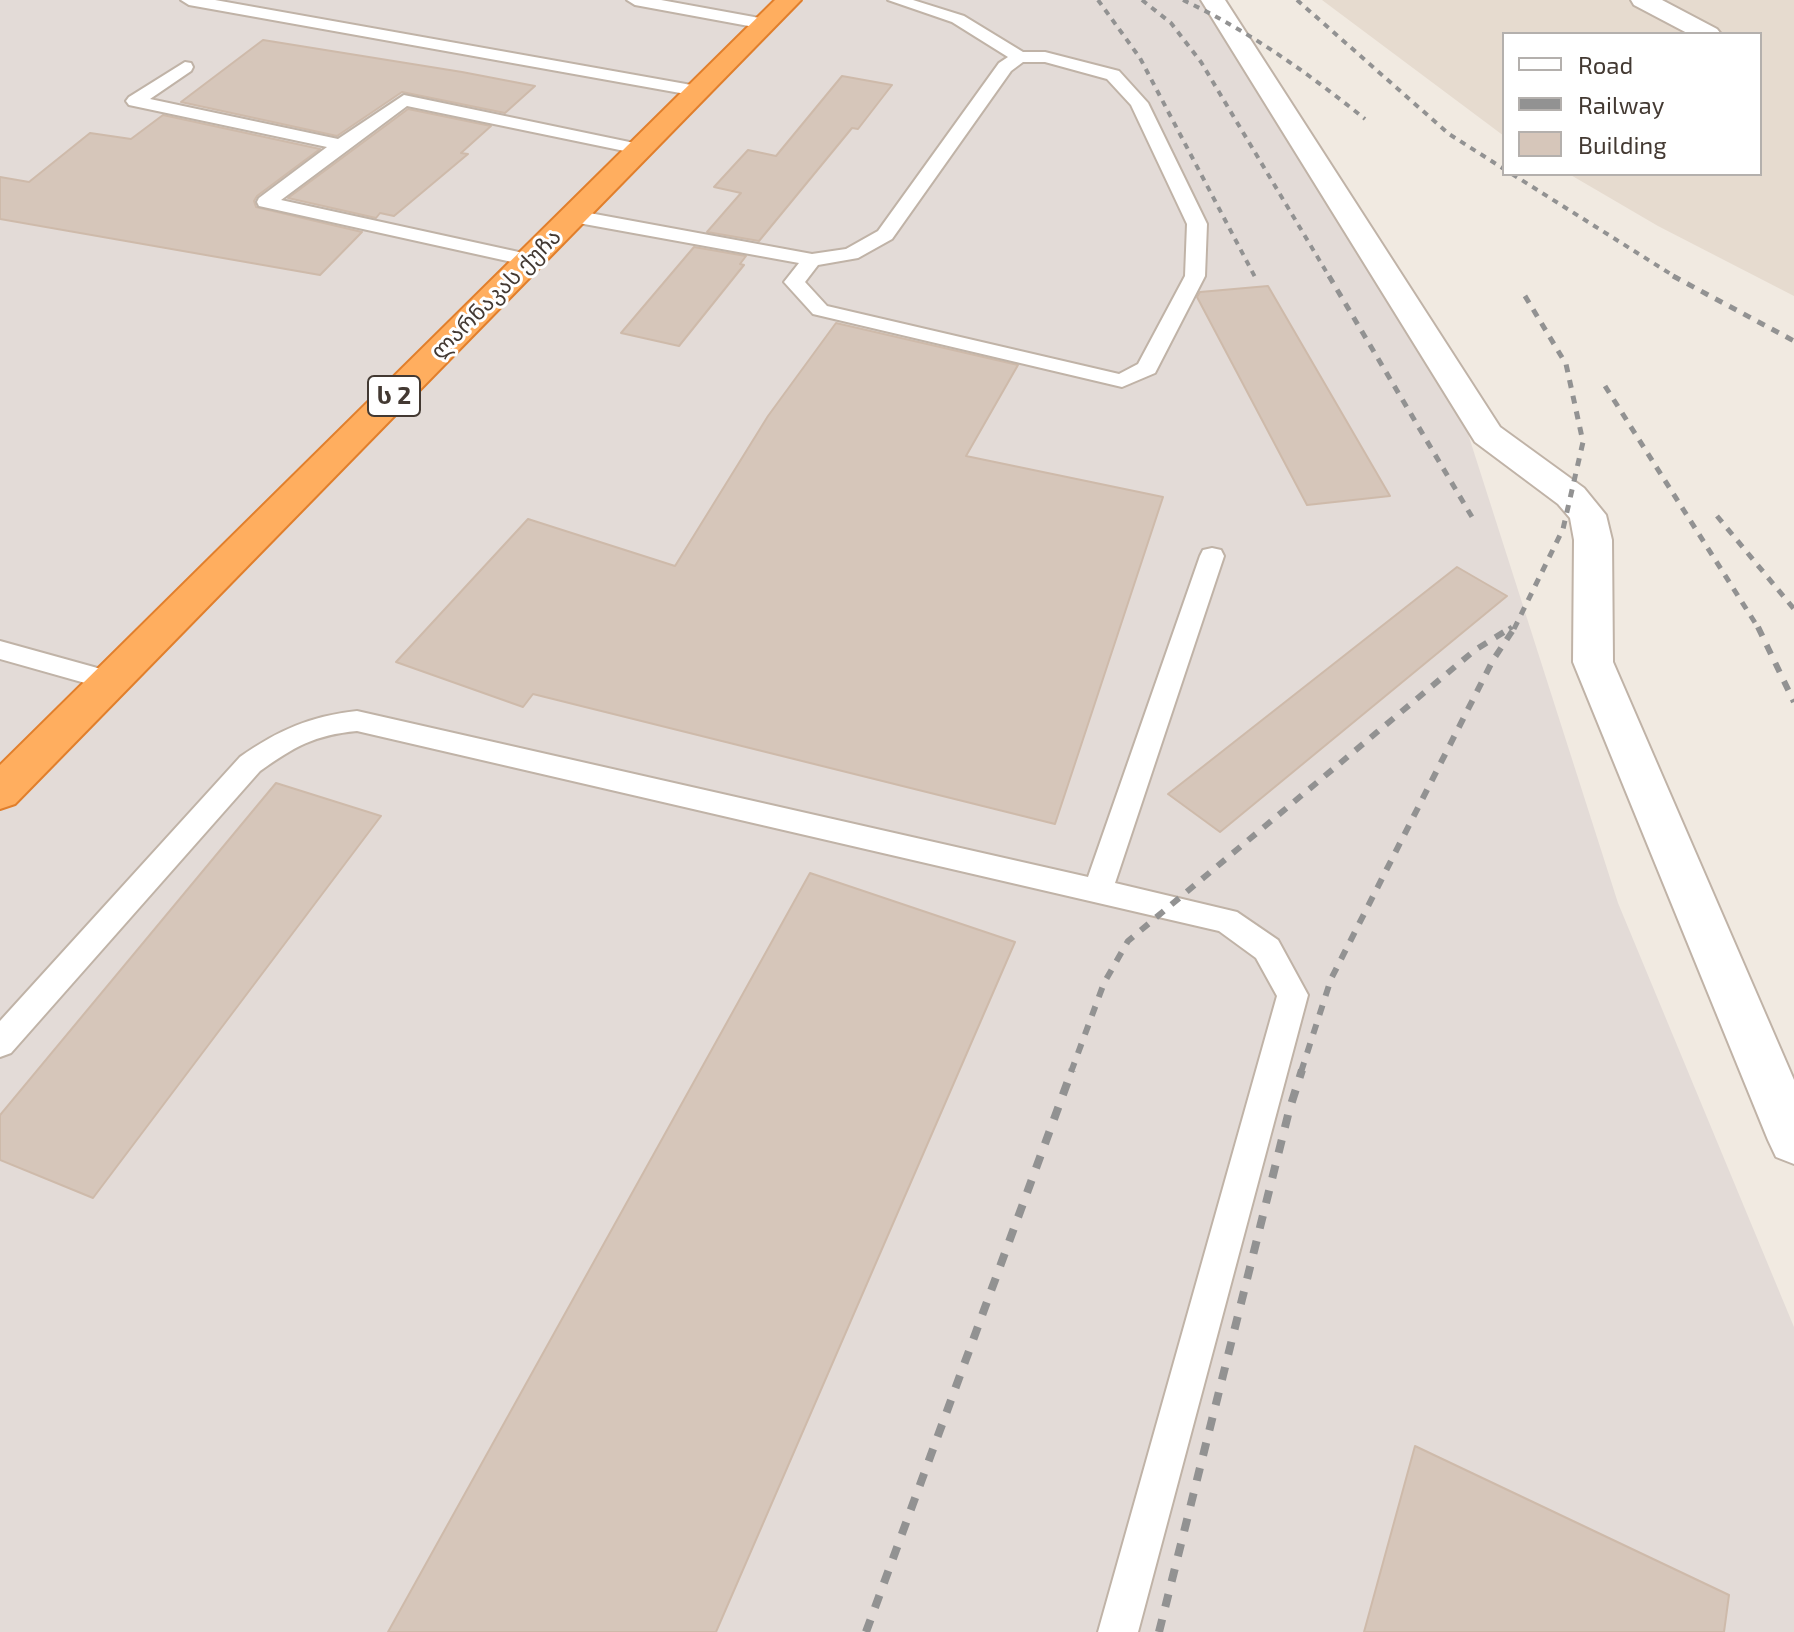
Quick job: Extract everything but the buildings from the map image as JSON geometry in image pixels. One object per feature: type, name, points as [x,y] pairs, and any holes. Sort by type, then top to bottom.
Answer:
[{"type":"highway","name":"ლარნაკას ქუჩა","points":[[0,792],[777,12]]},
{"type":"street","points":[[1213,0],[1487,434],[1571,496],[1588,515],[1593,540],[1593,662],[1794,1140]]},
{"type":"street","points":[[1643,0],[1704,32]]},
{"type":"lane","points":[[189,0],[697,91]]},
{"type":"lane","points":[[635,0],[777,12]]},
{"type":"lane","points":[[812,260],[794,282],[820,310],[1122,381],[1147,368],[1195,276],[1197,224],[1139,103],[1113,75],[1045,57],[1019,57],[958,19],[896,0]]},
{"type":"lane","points":[[573,216],[812,260],[851,254],[885,235],[1005,67],[1019,57]]},
{"type":"lane","points":[[185,67],[135,101],[341,145]]},
{"type":"lane","points":[[530,260],[266,202],[404,100],[639,149]]},
{"type":"lane","points":[[1098,891],[1212,556]]},
{"type":"lane","points":[[0,650],[110,681]]},
{"type":"lane","points":[[0,1043],[250,764],[286,738],[318,724],[357,721],[1227,921],[1267,949],[1293,995],[1118,1632]]},
{"type":"shaded area","points":[[0,0],[1214,0],[1447,368],[1618,903],[1794,1327],[1794,1632],[0,1632]]},
{"type":"shaded area","points":[[1322,0],[1794,0],[1794,296],[1658,226],[1572,176],[1762,176],[1762,32],[1502,32],[1502,135]]},
{"type":"railway","points":[[1098,0],[1140,58],[1255,277]]},
{"type":"railway","points":[[1142,0],[1171,23],[1201,62],[1330,278]]},
{"type":"railway","points":[[1183,0],[1277,54],[1365,119]]},
{"type":"railway","points":[[1297,0],[1449,134],[1502,168]]},
{"type":"railway","points":[[1515,176],[1677,278]]},
{"type":"railway","points":[[1329,276],[1475,522]]},
{"type":"railway","points":[[1673,276],[1794,341]]},
{"type":"railway","points":[[1515,627],[1563,529],[1583,442],[1566,364],[1522,291]]},
{"type":"railway","points":[[1605,386],[1759,629]]},
{"type":"railway","points":[[1717,516],[1794,609]]},
{"type":"railway","points":[[1071,1072],[1104,983],[1128,941],[1475,650],[1512,627],[1509,629]]},
{"type":"railway","points":[[1301,1072],[1331,979],[1493,660],[1515,627]]},
{"type":"railway","points":[[1759,629],[1794,702]]},
{"type":"railway","points":[[866,1632],[1072,1070]]},
{"type":"railway","points":[[1159,1632],[1289,1111],[1302,1070]]}]
